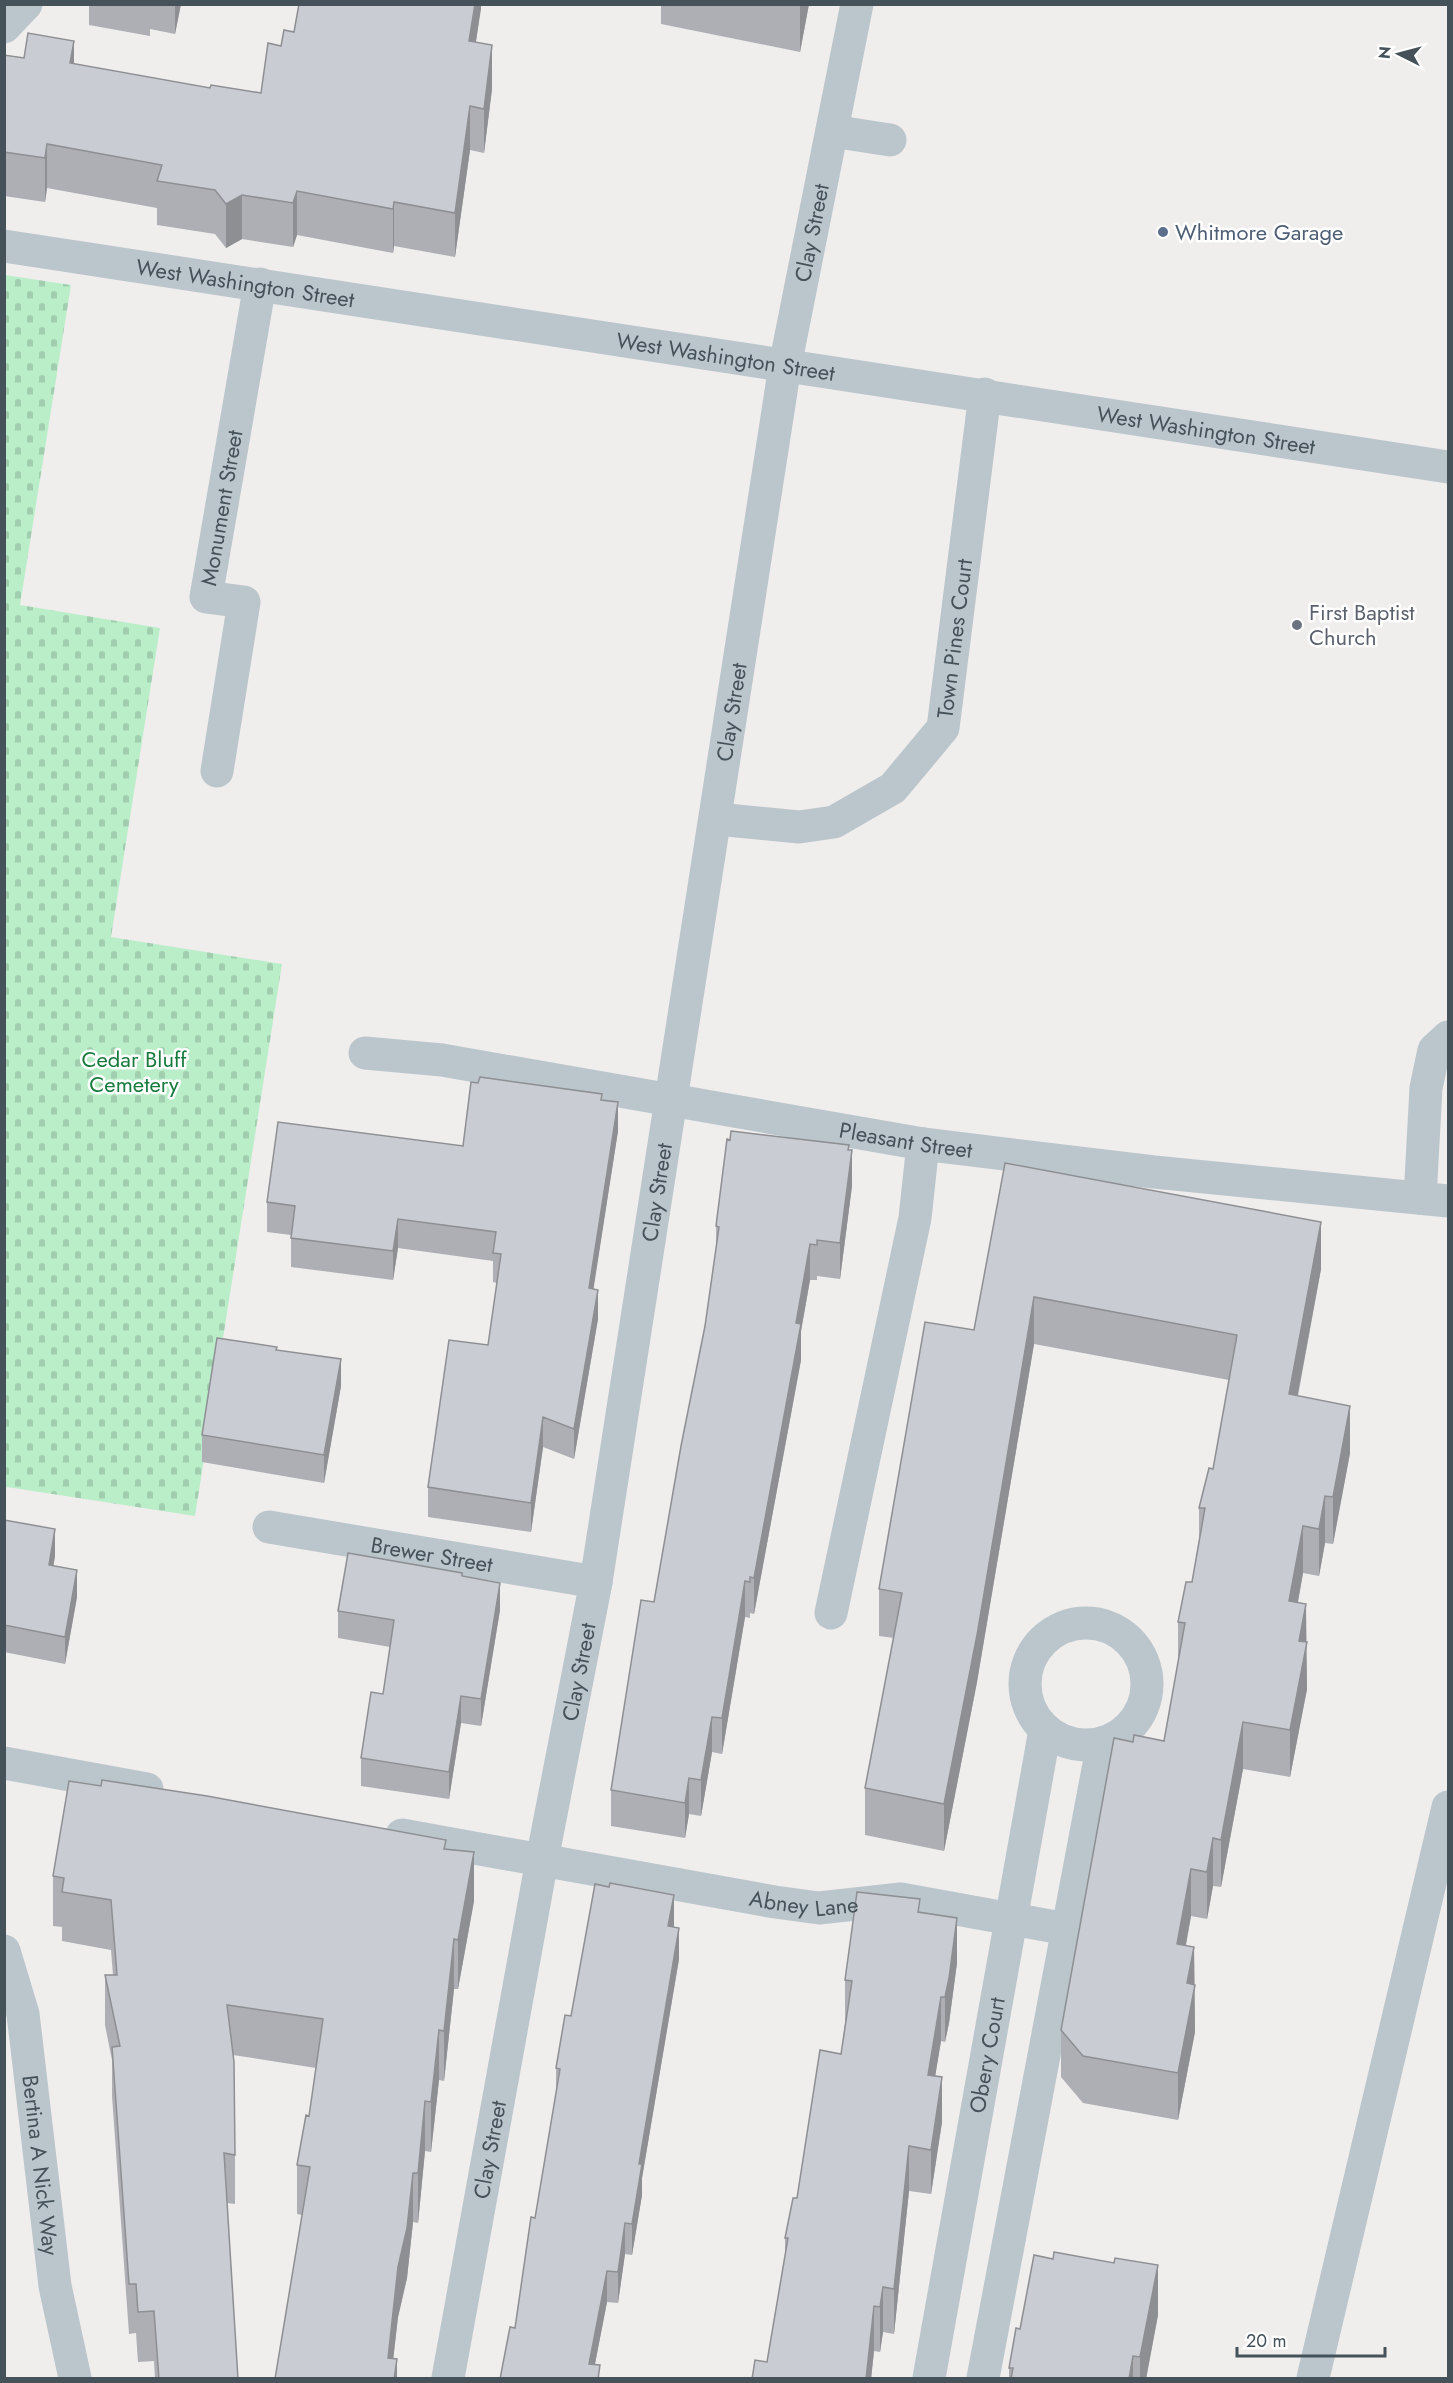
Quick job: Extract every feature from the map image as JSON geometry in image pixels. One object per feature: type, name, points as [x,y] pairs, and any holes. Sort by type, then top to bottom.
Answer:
[{"type":"street","points":[[4,27],[26,4]]},
{"type":"street","name":"Clay Street","points":[[448,2379],[542,1860],[596,1582],[717,819],[785,366],[857,4]]},
{"type":"street","points":[[832,131],[890,140]]},
{"type":"street","name":"West Washington Street","points":[[4,246],[785,366],[985,394],[1449,467]]},
{"type":"street","name":"Monument Street","points":[[217,771],[244,603],[206,597],[260,284]]},
{"type":"street","name":"Town Pines Court","points":[[717,819],[799,827],[834,822],[892,788],[943,728],[985,394]]},
{"type":"street","points":[[1434,1200],[1426,1088],[1434,1050],[1449,1036]]},
{"type":"street","name":"Pleasant Street","points":[[365,1053],[442,1060],[923,1144],[1154,1172],[1434,1200]]},
{"type":"street","points":[[831,1613],[915,1218],[923,1144]]},
{"type":"street","name":"Brewer Street","points":[[269,1527],[596,1582]]},
{"type":"street","points":[[1080,1623],[1100,1624],[1119,1632],[1133,1645],[1143,1662],[1147,1682],[1144,1702],[1136,1720],[1121,1734],[1103,1743],[1083,1746],[1062,1741],[1045,1730],[1032,1714],[1026,1695],[1026,1675],[1032,1656],[1043,1640],[1060,1628],[1080,1623]]},
{"type":"street","name":"Obery Court","points":[[928,2379],[1045,1730]]},
{"type":"street","points":[[983,2379],[1103,1743]]},
{"type":"street","points":[[4,1764],[180,1795]]},
{"type":"street","points":[[1313,2379],[1449,1807]]},
{"type":"street","name":"Abney Lane","points":[[367,1829],[808,1907],[819,1908],[901,1899],[1067,1929]]},
{"type":"street","name":"Bertina A Nick Way","points":[[4,1951],[23,2014],[55,2286],[75,2379]]},
{"type":"green space","name":"Cedar Bluff Cemetery","points":[[5,275],[71,285],[20,605],[160,628],[111,937],[282,964],[195,1516],[7,1487],[5,1489]]},
{"type":"building","points":[[299,4],[475,4],[469,41],[492,45],[484,109],[470,106],[455,213],[394,202],[393,209],[297,191],[293,203],[242,195],[226,204],[215,190],[157,181],[162,165],[47,144],[45,158],[4,152],[4,55],[24,58],[28,33],[74,41],[70,63],[210,88],[211,85],[261,93],[268,43],[281,46],[284,30],[294,32]]},
{"type":"building","points":[[480,1077],[602,1094],[601,1100],[618,1102],[589,1288],[598,1290],[574,1429],[543,1417],[531,1503],[428,1487],[449,1340],[488,1345],[501,1254],[493,1253],[496,1232],[398,1219],[393,1251],[291,1238],[295,1206],[267,1202],[278,1122],[463,1146],[471,1082],[478,1083]]},
{"type":"building","points":[[731,1131],[849,1145],[848,1150],[852,1150],[840,1243],[817,1240],[817,1245],[810,1244],[796,1323],[801,1324],[754,1578],[750,1577],[750,1582],[745,1581],[722,1718],[712,1717],[701,1780],[689,1778],[685,1803],[611,1790],[641,1600],[654,1602],[705,1326],[719,1227],[716,1226],[727,1139],[730,1140]]},
{"type":"building","points":[[1005,1163],[1321,1222],[1289,1394],[1350,1406],[1333,1497],[1325,1496],[1319,1529],[1303,1526],[1289,1601],[1306,1604],[1299,1641],[1307,1642],[1290,1730],[1243,1722],[1221,1840],[1213,1838],[1207,1872],[1191,1869],[1177,1944],[1194,1947],[1187,1983],[1195,1985],[1178,2073],[1083,2056],[1061,2030],[1114,1738],[1133,1742],[1134,1735],[1164,1741],[1185,1623],[1178,1622],[1186,1582],[1192,1582],[1205,1508],[1199,1508],[1209,1468],[1213,1469],[1237,1335],[1034,1297],[977,1635],[944,1804],[865,1788],[902,1593],[879,1589],[925,1322],[974,1330]]},
{"type":"building","points":[[217,1338],[277,1347],[276,1350],[341,1359],[324,1455],[202,1435]]},
{"type":"building","points":[[4,1520],[55,1529],[49,1565],[77,1570],[65,1637],[4,1625]]},
{"type":"building","points":[[348,1553],[462,1573],[462,1576],[500,1583],[481,1699],[461,1696],[449,1772],[361,1758],[371,1692],[383,1694],[394,1620],[338,1611]]},
{"type":"building","points":[[102,1780],[207,1796],[446,1840],[444,1849],[474,1852],[458,1940],[454,1939],[444,2031],[439,2030],[431,2102],[425,2101],[418,2173],[413,2173],[407,2228],[398,2267],[388,2358],[397,2359],[394,2379],[275,2379],[310,2167],[297,2165],[306,2115],[309,2116],[323,2019],[227,2005],[234,2062],[235,2155],[224,2153],[238,2379],[159,2379],[154,2311],[138,2312],[136,2284],[129,2284],[112,2047],[120,2046],[105,1975],[117,1975],[111,1900],[62,1892],[64,1878],[53,1876],[69,1781],[101,1786]]},
{"type":"building","points":[[610,1883],[674,1895],[668,1926],[679,1928],[639,2164],[642,2164],[632,2224],[625,2223],[618,2272],[607,2271],[589,2364],[600,2365],[598,2379],[500,2379],[510,2327],[515,2328],[531,2217],[535,2218],[560,2069],[556,2068],[565,2015],[571,2016],[595,1884],[609,1887]]},
{"type":"building","points":[[857,1892],[920,1899],[918,1912],[957,1918],[949,1978],[945,1997],[941,1997],[928,2075],[942,2077],[931,2150],[909,2146],[894,2289],[883,2287],[880,2307],[874,2306],[866,2379],[752,2379],[755,2360],[767,2362],[788,2238],[785,2238],[793,2198],[797,2198],[820,2050],[841,2054],[852,1981],[845,1980]]},
{"type":"building","points":[[1054,2252],[1114,2263],[1115,2258],[1158,2265],[1140,2357],[1133,2356],[1129,2379],[1011,2379],[1013,2368],[1009,2368],[1016,2328],[1020,2329],[1034,2255],[1053,2259]]},
{"type":"place","name":"Whitmore Garage","points":[[1163,232]]},
{"type":"place","name":"First Baptist Church","points":[[1297,625]]}]
